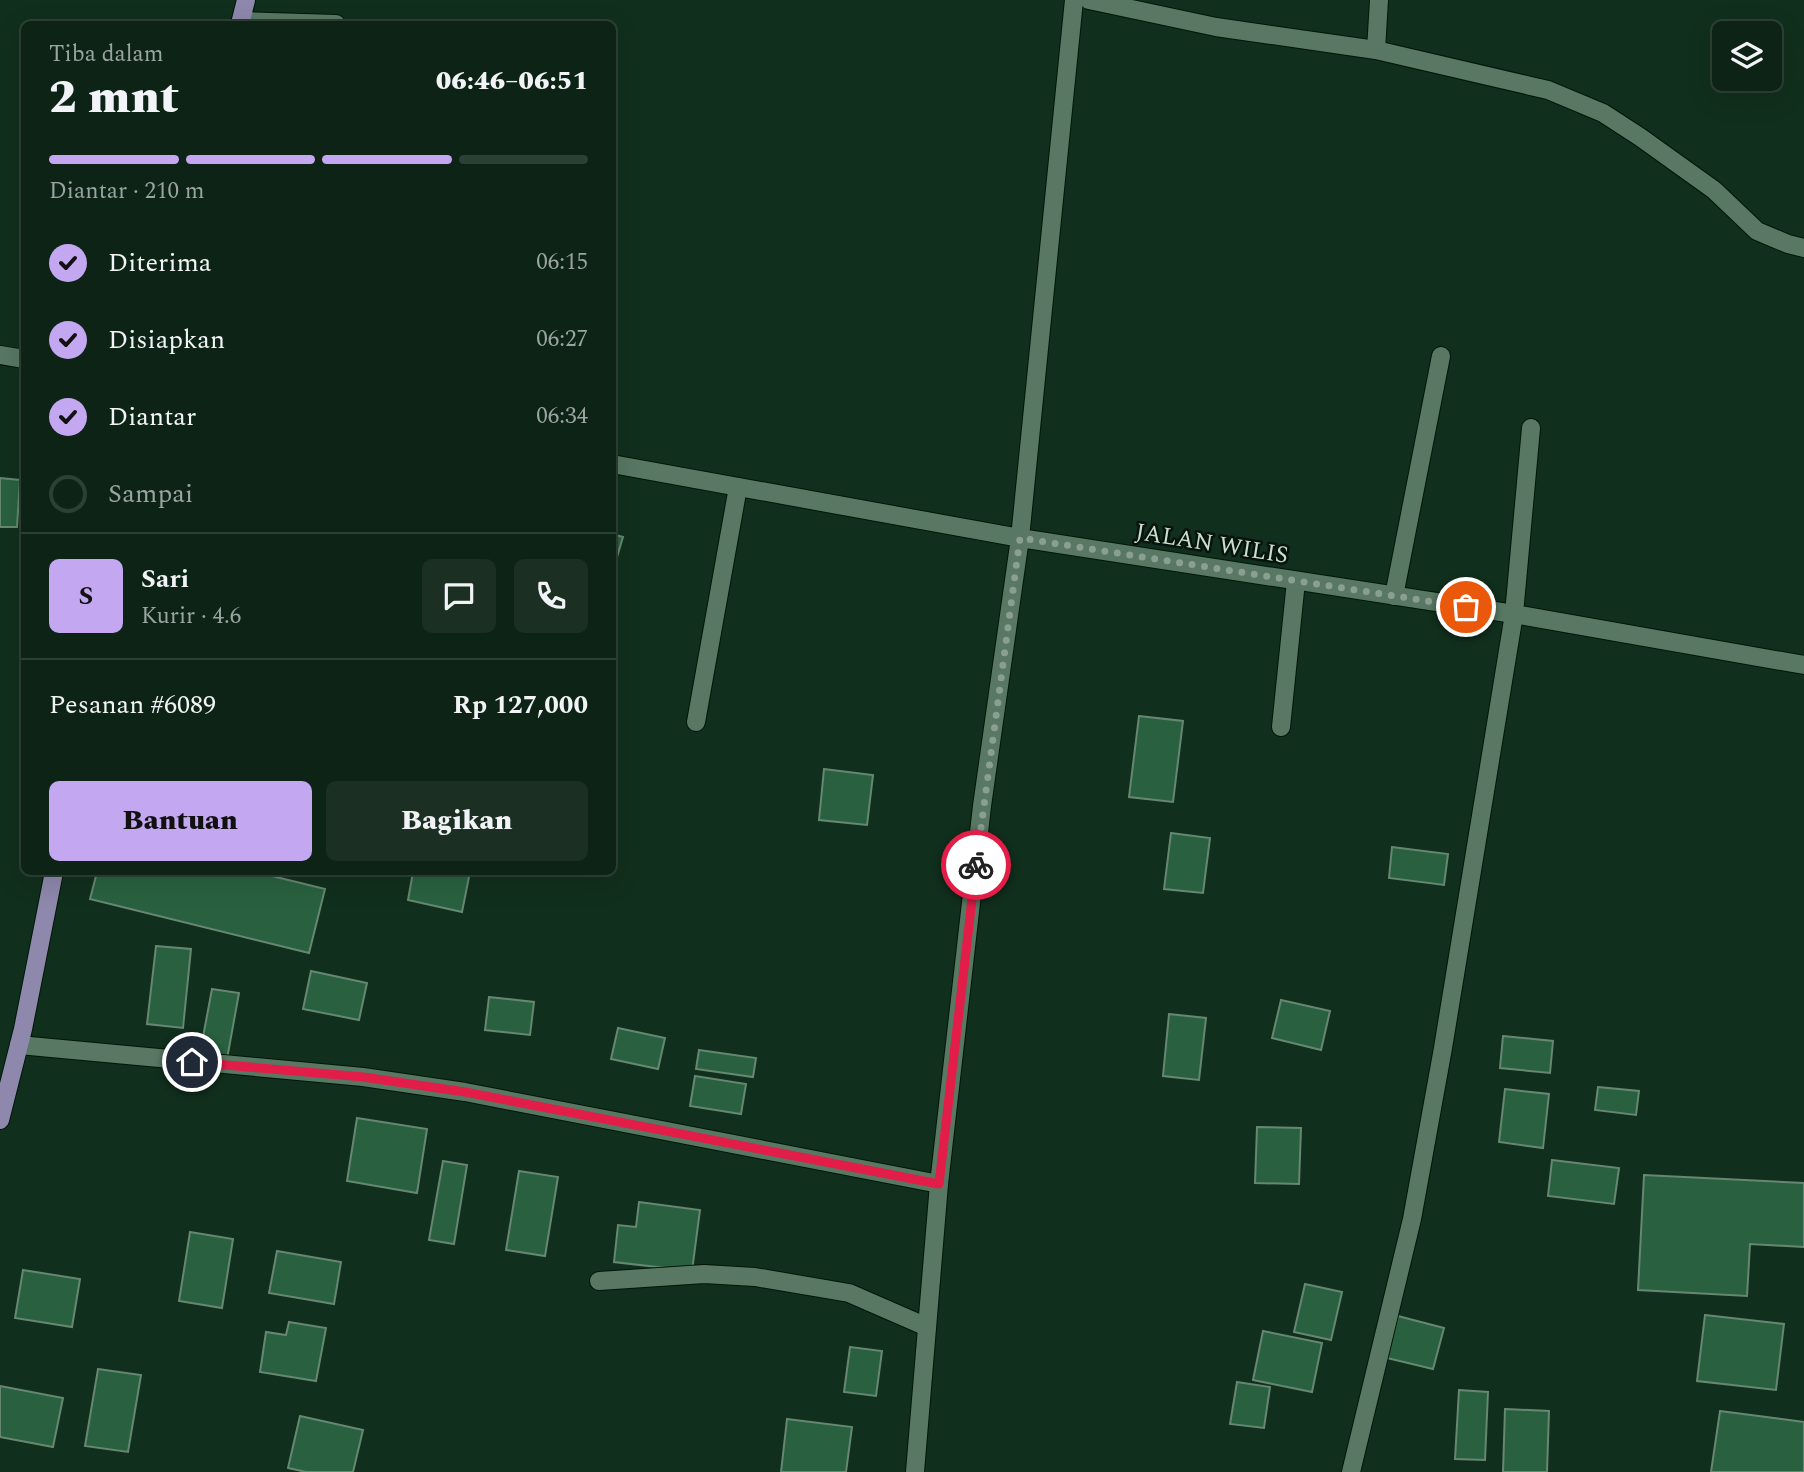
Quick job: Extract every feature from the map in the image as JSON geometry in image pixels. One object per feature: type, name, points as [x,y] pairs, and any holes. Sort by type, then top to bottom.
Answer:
[{"type":"main road","points":[[241,21],[246,0]]},
{"type":"main road","points":[[0,1120],[19,1045],[53,875]]},
{"type":"street","points":[[915,1472],[939,1184],[982,807],[1020,538],[1074,0]]},
{"type":"street","points":[[1089,0],[1216,27],[1376,50],[1548,90],[1603,113],[1640,137],[1714,190],[1757,231],[1804,248]]},
{"type":"street","points":[[1376,50],[1380,0]]},
{"type":"street","points":[[0,355],[21,358]]},
{"type":"street","points":[[1394,596],[1441,356]]},
{"type":"street","points":[[1351,1472],[1412,1219],[1443,1048],[1514,614],[1531,428]]},
{"type":"street","name":"JALAN WILIS","points":[[616,465],[1020,538],[1514,614],[1804,665]]},
{"type":"street","points":[[696,722],[738,487]]},
{"type":"street","points":[[1281,727],[1296,581]]},
{"type":"street","points":[[19,1045],[363,1077],[465,1092],[939,1184]]},
{"type":"street","points":[[599,1281],[704,1274],[755,1277],[849,1293],[927,1327]]},
{"type":"building","points":[[0,478],[20,480],[17,527],[0,527]]},
{"type":"building","points":[[616,535],[623,537],[616,561]]},
{"type":"building","points":[[1139,716],[1183,721],[1173,802],[1129,797]]},
{"type":"building","points":[[824,769],[873,775],[867,825],[819,820]]},
{"type":"building","points":[[1171,833],[1210,838],[1203,893],[1164,889]]},
{"type":"building","points":[[1392,847],[1448,854],[1444,885],[1389,878]]},
{"type":"building","points":[[96,875],[268,875],[325,889],[309,953],[90,899]]},
{"type":"building","points":[[412,875],[469,875],[462,912],[408,900]]},
{"type":"building","points":[[156,946],[191,949],[183,1028],[147,1024]]},
{"type":"building","points":[[311,971],[367,983],[359,1020],[303,1009]]},
{"type":"building","points":[[212,989],[239,993],[227,1059],[200,1053]]},
{"type":"building","points":[[489,997],[534,1002],[530,1035],[485,1030]]},
{"type":"building","points":[[1281,1000],[1330,1011],[1321,1050],[1272,1038]]},
{"type":"building","points":[[1169,1014],[1206,1018],[1199,1080],[1163,1076]]},
{"type":"building","points":[[618,1028],[665,1038],[658,1069],[611,1059]]},
{"type":"building","points":[[1503,1036],[1553,1041],[1550,1073],[1500,1068]]},
{"type":"building","points":[[699,1050],[756,1058],[753,1077],[696,1069]]},
{"type":"building","points":[[695,1076],[746,1084],[741,1114],[690,1106]]},
{"type":"building","points":[[1598,1087],[1639,1091],[1636,1115],[1595,1110]]},
{"type":"building","points":[[1505,1089],[1549,1094],[1543,1148],[1499,1142]]},
{"type":"building","points":[[357,1118],[427,1129],[417,1193],[347,1181]]},
{"type":"building","points":[[1257,1127],[1301,1128],[1299,1184],[1255,1183]]},
{"type":"building","points":[[1552,1160],[1619,1168],[1614,1204],[1548,1196]]},
{"type":"building","points":[[443,1161],[467,1165],[454,1244],[429,1240]]},
{"type":"building","points":[[519,1171],[558,1177],[545,1256],[506,1250]]},
{"type":"building","points":[[1644,1175],[1804,1183],[1804,1247],[1750,1244],[1747,1296],[1638,1290]]},
{"type":"building","points":[[639,1202],[700,1210],[692,1271],[614,1262],[618,1225],[636,1227]]},
{"type":"building","points":[[190,1232],[233,1239],[222,1308],[179,1301]]},
{"type":"building","points":[[277,1251],[341,1262],[334,1304],[269,1293]]},
{"type":"building","points":[[23,1270],[80,1279],[72,1327],[15,1318]]},
{"type":"building","points":[[1305,1284],[1342,1292],[1331,1340],[1294,1332]]},
{"type":"building","points":[[1705,1315],[1784,1324],[1776,1390],[1697,1381]]},
{"type":"building","points":[[1398,1316],[1444,1328],[1433,1369],[1387,1358]]},
{"type":"building","points":[[289,1322],[326,1328],[316,1381],[260,1372],[266,1332],[286,1335]]},
{"type":"building","points":[[1263,1331],[1322,1343],[1312,1392],[1253,1380]]},
{"type":"building","points":[[850,1347],[882,1351],[876,1396],[844,1392]]},
{"type":"building","points":[[98,1369],[141,1375],[128,1452],[85,1446]]},
{"type":"building","points":[[1237,1382],[1270,1387],[1264,1428],[1230,1424]]},
{"type":"building","points":[[0,1386],[63,1398],[53,1447],[0,1437]]},
{"type":"building","points":[[1459,1390],[1488,1392],[1485,1460],[1455,1459]]},
{"type":"building","points":[[1505,1409],[1549,1411],[1547,1472],[1503,1472]]},
{"type":"building","points":[[1720,1411],[1804,1422],[1804,1472],[1711,1472]]},
{"type":"building","points":[[300,1416],[363,1430],[353,1472],[306,1472],[288,1468]]},
{"type":"building","points":[[787,1419],[852,1427],[846,1472],[781,1472]]},
{"type":"way so far","points":[[976,865],[1020,538],[1466,607]]},
{"type":"route","points":[[192,1062],[363,1077],[465,1092],[939,1184],[976,865]]}]
